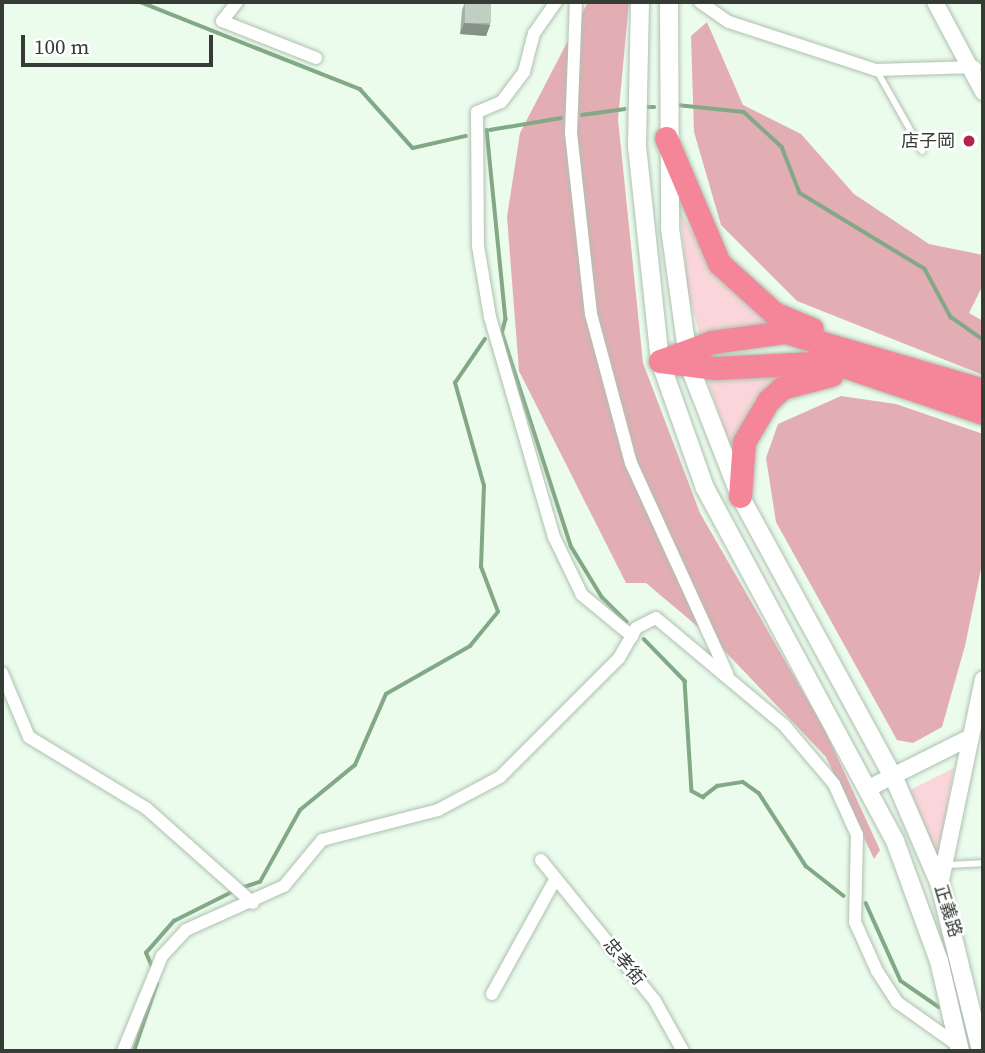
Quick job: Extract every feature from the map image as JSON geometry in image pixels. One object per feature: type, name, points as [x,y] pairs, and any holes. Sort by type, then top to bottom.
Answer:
[{"type":"highway","points":[[666,138],[719,262],[774,313],[833,341],[978,400]]},
{"type":"highway","points":[[660,361],[686,357],[760,333],[833,341]]},
{"type":"highway","points":[[686,357],[832,362],[978,400]]},
{"type":"highway","points":[[740,496],[744,442],[768,401],[809,377],[862,371]]},
{"type":"main road","name":"正義路","points":[[640,2],[637,146],[660,361],[705,488],[872,787],[917,894],[960,1049]]},
{"type":"main road","name":"正義路","points":[[669,2],[666,138],[686,357],[740,496],[894,778],[940,885],[981,1051]]},
{"type":"street","points":[[237,2],[222,21],[316,58]]},
{"type":"street","points":[[556,2],[534,33],[524,72],[501,102],[477,111],[478,246],[490,317],[554,537],[582,595],[632,636]]},
{"type":"street","points":[[576,2],[571,133],[591,314],[631,463],[730,680]]},
{"type":"street","points":[[700,2],[729,22],[876,70],[975,68]]},
{"type":"street","points":[[935,2],[975,68],[983,92]]},
{"type":"street","points":[[123,1051],[155,971],[171,944],[197,922],[284,886],[322,840],[438,810],[500,777],[619,658],[632,636],[647,621],[665,621],[784,725],[834,785],[857,835],[855,922],[877,971],[897,1002],[960,1049]]},
{"type":"street","points":[[2,673],[29,737],[146,808],[235,881],[250,900]]},
{"type":"street","points":[[940,885],[983,679]]},
{"type":"street","points":[[872,787],[969,738]]},
{"type":"street","name":"忠孝街","points":[[541,860],[655,1000],[683,1051]]},
{"type":"street","points":[[492,994],[555,878]]},
{"type":"lane","points":[[876,70],[922,151]]},
{"type":"lane","points":[[944,865],[983,863]]},
{"type":"shaded area","points":[[588,2],[629,2],[618,119],[643,363],[700,513],[825,730],[880,850],[874,859],[826,757],[716,642],[646,583],[626,583],[519,371],[507,217],[520,133]]},
{"type":"shaded area","points":[[707,22],[743,105],[801,134],[854,194],[929,244],[983,255],[983,285],[969,313],[983,321],[983,375],[797,301],[721,225],[694,132],[691,36]]},
{"type":"shaded area","points":[[680,211],[715,271],[774,325],[701,339],[688,292]]},
{"type":"shaded area","points":[[816,368],[784,379],[755,399],[732,450],[706,376]]},
{"type":"shaded area","points":[[841,396],[896,404],[983,434],[983,559],[965,646],[942,727],[913,743],[897,740],[776,522],[766,458],[778,424]]},
{"type":"shaded area","points":[[954,768],[938,859],[910,790]]},
{"type":"building","points":[[465,2],[491,2],[491,23],[465,23]]},
{"type":"waterway","points":[[140,2],[360,89],[413,148],[466,136]]},
{"type":"waterway","points":[[677,105],[744,112],[782,147],[800,193],[925,269],[951,317],[983,339]]},
{"type":"waterway","points":[[648,107],[654,107]]},
{"type":"waterway","points":[[582,115],[625,109]]},
{"type":"waterway","points":[[490,130],[561,118]]},
{"type":"waterway","points":[[487,130],[506,319],[502,334]]},
{"type":"waterway","points":[[502,332],[571,546],[602,597],[627,622]]},
{"type":"waterway","points":[[241,888],[260,882],[300,810],[355,765],[386,694],[470,646],[498,612],[481,567],[484,486],[455,383],[485,339]]},
{"type":"waterway","points":[[644,639],[685,681],[692,791],[703,797],[717,786],[743,782],[759,793],[806,866],[844,896]]},
{"type":"waterway","points":[[152,967],[146,953],[174,921],[234,891]]},
{"type":"waterway","points":[[866,903],[901,981],[939,1007]]},
{"type":"waterway","points":[[134,1051],[157,984]]},
{"type":"place","name":"店子岡","points":[[969,141]]}]
